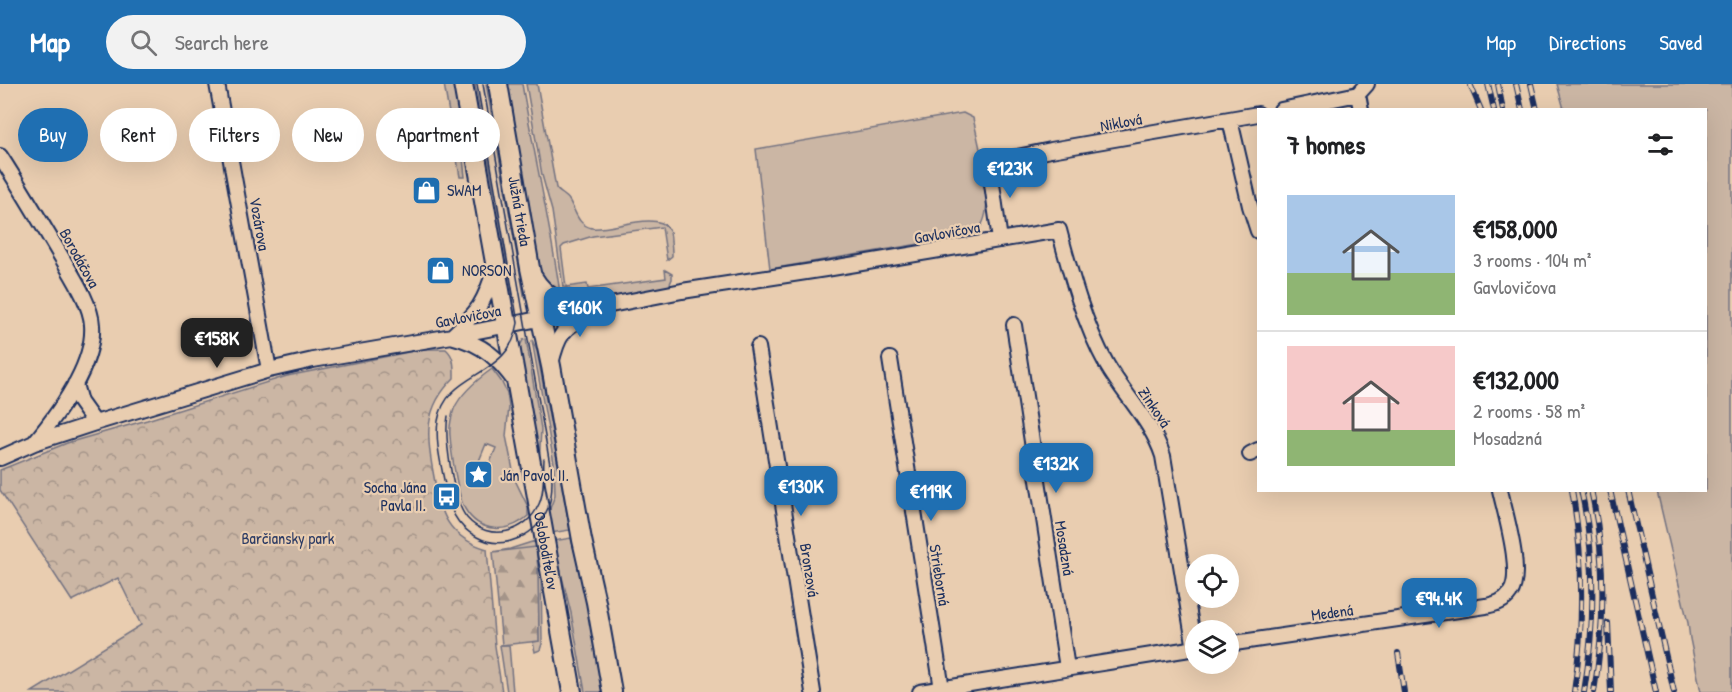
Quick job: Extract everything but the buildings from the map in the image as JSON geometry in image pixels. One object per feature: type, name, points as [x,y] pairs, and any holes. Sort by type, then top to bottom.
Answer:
[{"type":"main road","name":"Južná trieda","points":[[463,84],[496,266]]},
{"type":"main road","name":"Južná trieda","points":[[498,84],[531,268]]},
{"type":"main road","name":"Osloboditeľov","points":[[496,266],[572,692]]},
{"type":"main road","points":[[531,268],[612,692]]},
{"type":"street","name":"Vozárova","points":[[218,84],[269,370]]},
{"type":"street","points":[[1289,108],[1363,89],[1361,108]]},
{"type":"street","name":"Niklová","points":[[1000,240],[989,163],[1257,114]]},
{"type":"street","points":[[1230,120],[1257,228]]},
{"type":"street","name":"Borodáčova","points":[[0,156],[73,277],[92,324],[92,338],[75,384],[51,423],[34,443]]},
{"type":"street","name":"Gavlovičova","points":[[0,458],[34,443],[95,423],[269,370],[313,360],[452,336],[682,291],[1059,230]]},
{"type":"street","name":"Zinková","points":[[1059,230],[1081,304],[1096,341],[1108,366],[1158,440],[1161,448],[1190,620]]},
{"type":"street","points":[[452,336],[481,305],[488,292],[496,266]]},
{"type":"street","points":[[531,268],[539,284],[550,295],[571,303],[603,306]]},
{"type":"street","points":[[551,366],[556,344],[563,332],[572,323],[603,306]]},
{"type":"street","name":"Mosadzná","points":[[1014,326],[1067,668]]},
{"type":"street","points":[[452,336],[469,340],[489,352],[517,384]]},
{"type":"street","name":"Bronzová","points":[[758,347],[813,692]]},
{"type":"street","name":"Strieborná","points":[[890,359],[942,689]]},
{"type":"street","points":[[75,384],[80,402],[95,423]]},
{"type":"street","name":"Medená","points":[[1239,642],[1501,602],[1510,594],[1516,582],[1516,567],[1500,492]]},
{"type":"street","points":[[920,692],[1185,650]]},
{"type":"green space","points":[[444,84],[455,84],[458,108],[448,108]]},
{"type":"green space","points":[[471,84],[475,84],[479,108],[475,108]]},
{"type":"green space","points":[[486,84],[490,84],[494,108],[490,108]]},
{"type":"green space","points":[[505,84],[522,84],[560,293],[546,280],[537,264]]},
{"type":"green space","points":[[526,84],[537,84],[556,188],[569,200],[580,221],[592,228],[600,228],[654,221],[662,223],[670,233],[672,256],[667,260],[662,227],[593,236],[564,245],[561,248],[566,287],[587,284],[588,289],[666,278],[665,270],[672,274],[669,286],[617,296],[591,298],[564,296],[564,291],[591,294],[591,291],[574,291],[563,287],[552,211],[542,175]]},
{"type":"green space","points":[[1557,84],[1732,84],[1732,692],[1701,692],[1688,623],[1657,492],[1707,492],[1707,108],[1564,108]]},
{"type":"green space","points":[[963,113],[973,118],[985,176],[986,208],[984,220],[978,229],[961,237],[770,269],[756,149]]},
{"type":"green space","points":[[500,141],[526,290],[524,295],[500,162]]},
{"type":"green space","points":[[457,162],[463,162],[465,177],[460,177]]},
{"type":"green space","points":[[485,162],[489,162],[513,297],[509,294]]},
{"type":"green space","points":[[526,339],[541,429],[539,465],[519,348]]},
{"type":"green space","points":[[532,340],[537,351],[570,530],[551,533],[548,514],[555,495],[554,463]]},
{"type":"green space","name":"Barčiansky park","points":[[424,349],[446,349],[453,362],[454,378],[444,389],[432,412],[429,424],[429,449],[440,502],[448,522],[463,538],[487,549],[495,646],[502,692],[32,692],[141,625],[118,578],[72,601],[0,490],[0,470],[67,443],[287,376]]},
{"type":"green space","points":[[492,369],[507,393],[509,407],[506,436],[515,480],[528,507],[528,516],[512,526],[503,528],[486,527],[478,523],[465,509],[457,485],[450,433],[451,419],[457,403],[465,392]],"holes":[[[486,444],[496,448],[482,483],[472,478]]]},
{"type":"green space","points":[[571,538],[589,608],[604,692],[585,692],[571,613],[553,541]]},
{"type":"green space","points":[[535,541],[541,567],[542,644],[540,650],[535,652],[533,642],[539,641],[536,548],[493,552]]},
{"type":"green space","points":[[536,547],[539,641],[502,645],[493,552]]},
{"type":"green space","points":[[500,645],[509,645],[513,692],[507,692]]},
{"type":"tram line","points":[[477,84],[518,323],[512,341],[503,355],[465,382],[444,404],[438,421],[437,437],[447,493],[458,522],[469,533],[498,543],[508,542],[528,533],[543,518],[550,500],[552,476],[483,84]]},
{"type":"tram line","points":[[448,416],[447,439],[454,484],[462,510],[476,526],[496,532],[517,528],[526,522],[539,504],[544,459]]},
{"type":"railway","points":[[1470,84],[1480,108]]},
{"type":"railway","points":[[1488,84],[1494,108]]},
{"type":"railway","points":[[1498,84],[1503,108]]},
{"type":"railway","points":[[1516,84],[1522,108]]},
{"type":"railway","points":[[1531,84],[1537,108]]},
{"type":"railway","points":[[1572,492],[1581,566],[1580,641],[1574,692]]},
{"type":"railway","points":[[1581,492],[1589,540],[1592,591],[1590,642],[1584,692]]},
{"type":"railway","points":[[1591,492],[1599,540],[1602,591],[1600,642],[1594,692]]},
{"type":"railway","points":[[1610,492],[1656,692]]},
{"type":"railway","points":[[1628,492],[1674,692]]},
{"type":"railway","points":[[1608,623],[1611,692]]},
{"type":"railway","points":[[1398,653],[1404,692]]},
{"type":"place","name":"SWAM","points":[[426,190]]},
{"type":"place","name":"NORSON","points":[[441,270]]},
{"type":"place","name":"Ján Pavol II.","points":[[479,475]]},
{"type":"place","name":"Socha Jána Pavla II.","points":[[447,496]]}]
